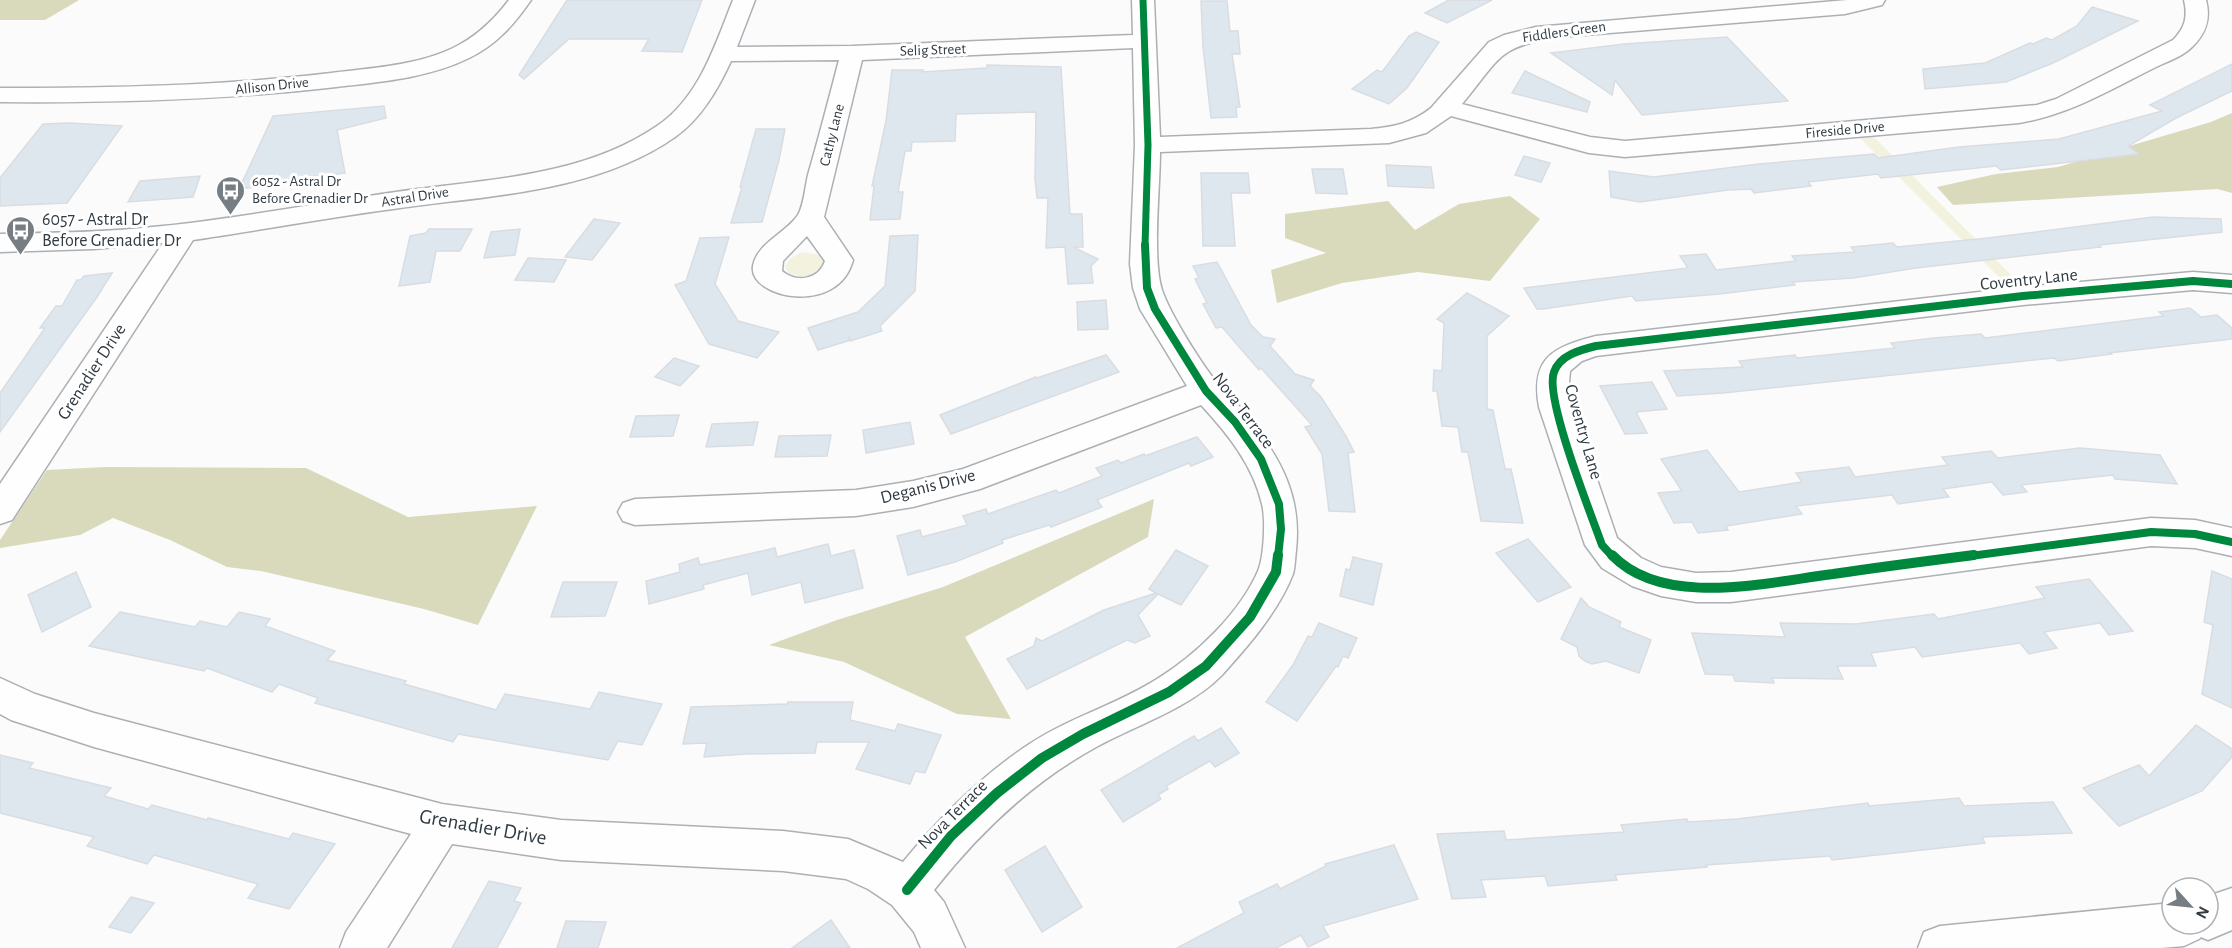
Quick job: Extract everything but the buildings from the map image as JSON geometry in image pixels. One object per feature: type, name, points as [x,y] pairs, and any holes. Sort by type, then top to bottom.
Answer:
[{"type":"street","name":"Allison Drive","points":[[0,95],[125,96],[199,93],[386,73],[442,60],[471,48],[494,32],[520,0]]},
{"type":"street","name":"Astral Drive","points":[[0,243],[184,232],[552,178],[594,167],[655,139],[683,118],[698,102],[723,54],[744,0]]},
{"type":"street","name":"Nova Terrace","points":[[907,890],[951,836],[997,793],[1042,758],[1072,740],[1178,686],[1206,666],[1250,617],[1276,572],[1281,529],[1279,504],[1253,445],[1206,391],[1155,309],[1147,288],[1144,264],[1148,145],[1143,0]]},
{"type":"street","name":"Fiddlers Green","points":[[1148,145],[1388,135],[1426,124],[1448,108],[1486,57],[1500,45],[1520,37],[1572,29],[1845,7],[1874,0]]},
{"type":"street","name":"Fireside Drive","points":[[1448,108],[1588,144],[1625,149],[2019,116],[2042,112],[2066,104],[2181,45],[2194,32],[2197,24],[2195,0]]},
{"type":"street","name":"Selig Street","points":[[723,54],[852,53],[1143,41]]},
{"type":"street","name":"Cathy Lane","points":[[811,217],[852,53]]},
{"type":"street","name":"Grenadier Drive","points":[[0,511],[184,232]]},
{"type":"street","name":"Coventry Lane","points":[[2232,284],[2193,282],[2024,296],[1596,346],[1575,352],[1553,368],[1551,386],[1555,407],[1602,545],[1613,558],[1628,568],[1671,584],[1693,588],[1731,587],[2151,532],[2194,534],[2232,542]]},
{"type":"street","name":"Deganis Drive","points":[[635,512],[856,503],[913,494],[968,480],[1206,391]]},
{"type":"street","name":"Grenadier Drive","points":[[0,694],[25,708],[94,730],[442,823],[561,840],[783,850],[848,859],[883,874],[907,890],[929,917],[943,948]]},
{"type":"street","points":[[362,948],[442,823]]},
{"type":"street","points":[[1940,948],[2160,926]]},
{"type":"green space","points":[[0,0],[79,0],[45,20],[0,20]]},
{"type":"green space","points":[[2232,113],[2232,193],[2217,189],[1953,205],[1937,187],[1996,174],[2058,167],[2211,122]]},
{"type":"green space","points":[[1859,137],[1874,137],[2021,285],[2009,287]]},
{"type":"green space","points":[[1510,196],[1540,219],[1490,281],[1418,272],[1342,283],[1277,303],[1271,270],[1326,253],[1285,238],[1285,214],[1388,201],[1415,230],[1459,204]]},
{"type":"green space","points":[[802,252],[821,255],[826,262],[822,271],[806,277],[789,274],[785,266],[791,258]]},
{"type":"green space","points":[[105,467],[306,468],[408,517],[537,506],[478,625],[424,609],[261,571],[227,567],[170,540],[113,518],[80,535],[0,548],[0,540],[47,470]]},
{"type":"green space","points":[[1154,499],[1148,537],[965,637],[1011,719],[957,714],[844,662],[769,645],[837,620],[943,587]]},
{"type":"cycle path","points":[[907,890],[951,836],[997,793],[1042,758],[1083,734],[1169,692],[1206,666],[1250,617],[1276,572],[1281,529],[1279,504],[1261,459],[1235,422],[1206,391],[1155,309],[1147,288],[1144,264],[1148,145],[1143,0]]},
{"type":"cycle path","points":[[2232,284],[2193,281],[2023,296],[1596,346],[1563,359],[1553,373],[1552,382],[1555,407],[1602,545],[1628,568],[1661,582],[1696,587],[1731,587],[2151,532],[2195,534],[2232,542]]},
{"type":"place","name":"6052 - Astral Dr Before Grenadier Dr","points":[[231,216]]},
{"type":"place","name":"6057 - Astral Dr Before Grenadier Dr","points":[[21,256]]}]
